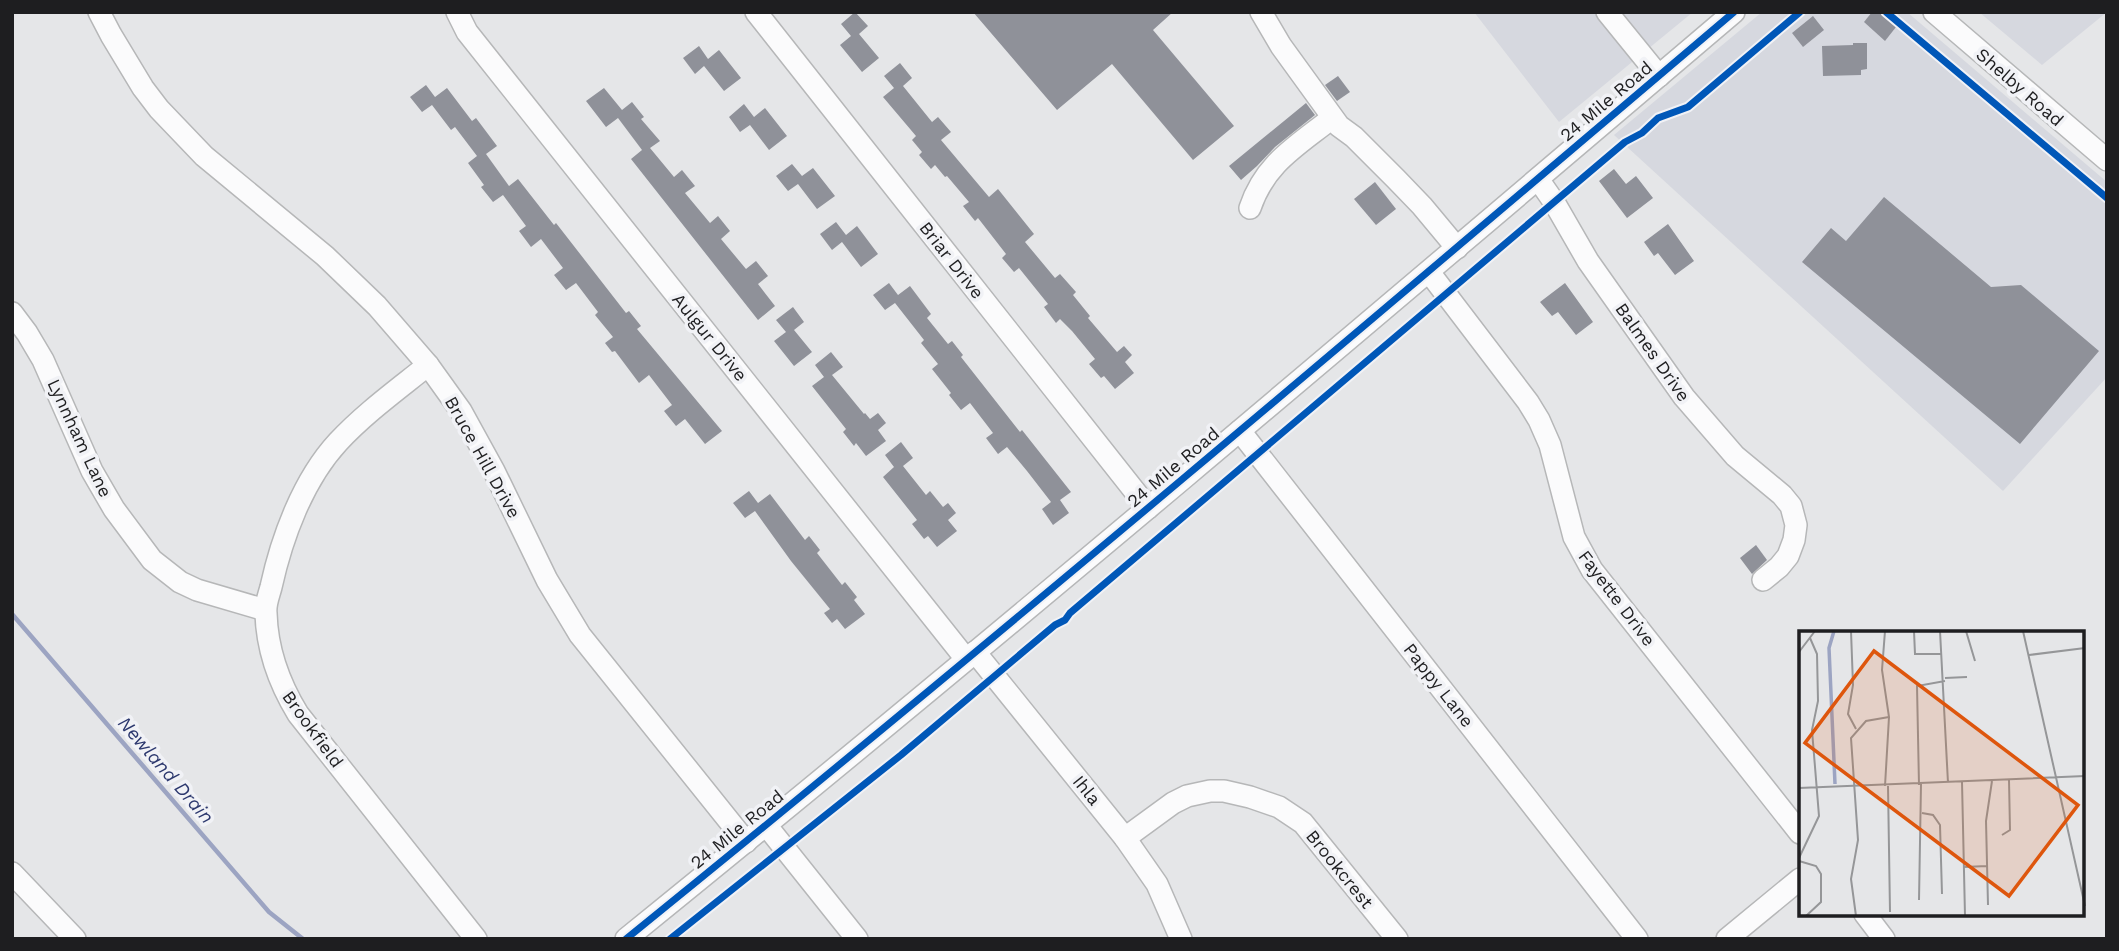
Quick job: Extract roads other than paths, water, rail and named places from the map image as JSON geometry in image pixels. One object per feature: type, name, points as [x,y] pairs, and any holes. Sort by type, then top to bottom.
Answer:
[{"type":"street","name":"Bruce Hill Drive","points":[[99,12],[143,88],[159,109],[204,156],[325,256],[368,297],[428,365],[461,411],[494,471],[547,580],[580,635],[746,842]]},
{"type":"street","name":"Aulgur Drive","points":[[457,12],[467,32],[971,656]]},
{"type":"street","name":"Briar Drive","points":[[756,12],[1148,508]]},
{"type":"street","points":[[1261,12],[1281,46],[1332,118],[1422,206],[1457,248]]},
{"type":"street","points":[[1607,12],[1659,76]]},
{"type":"street","name":"24 Mile Road","points":[[626,939],[1148,508],[1734,12]]},
{"type":"street","name":"Shelby Road","points":[[1934,12],[2107,160]]},
{"type":"street","points":[[1250,208],[1256,188],[1270,169],[1332,118]]},
{"type":"street","name":"Balmes Drive","points":[[1538,179],[1588,261],[1684,397],[1735,456],[1782,495],[1791,506],[1796,525],[1788,556],[1763,580]]},
{"type":"street","name":"Fayette Drive","points":[[1429,272],[1539,420],[1550,445],[1574,537],[1592,570],[1799,830]]},
{"type":"street","name":"Lynnham Lane","points":[[12,313],[43,360],[92,471],[114,509],[152,560],[165,572],[197,590],[265,610]]},
{"type":"street","name":"Brookfield","points":[[428,365],[352,428],[323,460],[286,534],[265,610],[273,663],[285,693],[298,714],[476,939]]},
{"type":"street","name":"Pappy Lane","points":[[1240,431],[1637,939]]},
{"type":"street","name":"Ihla","points":[[971,656],[1125,838],[1157,884],[1181,939]]},
{"type":"street","name":"Brookcrest","points":[[1125,838],[1173,803],[1187,796],[1210,791],[1251,797],[1279,807],[1303,823],[1397,939]]},
{"type":"street","points":[[766,825],[857,939]]},
{"type":"street","points":[[12,873],[75,939]]},
{"type":"street","points":[[1727,939],[1799,881]]},
{"type":"street","points":[[1867,916],[1884,939]]},
{"type":"waterway","name":"Newland Drain","points":[[12,614],[269,912],[303,939]]}]
